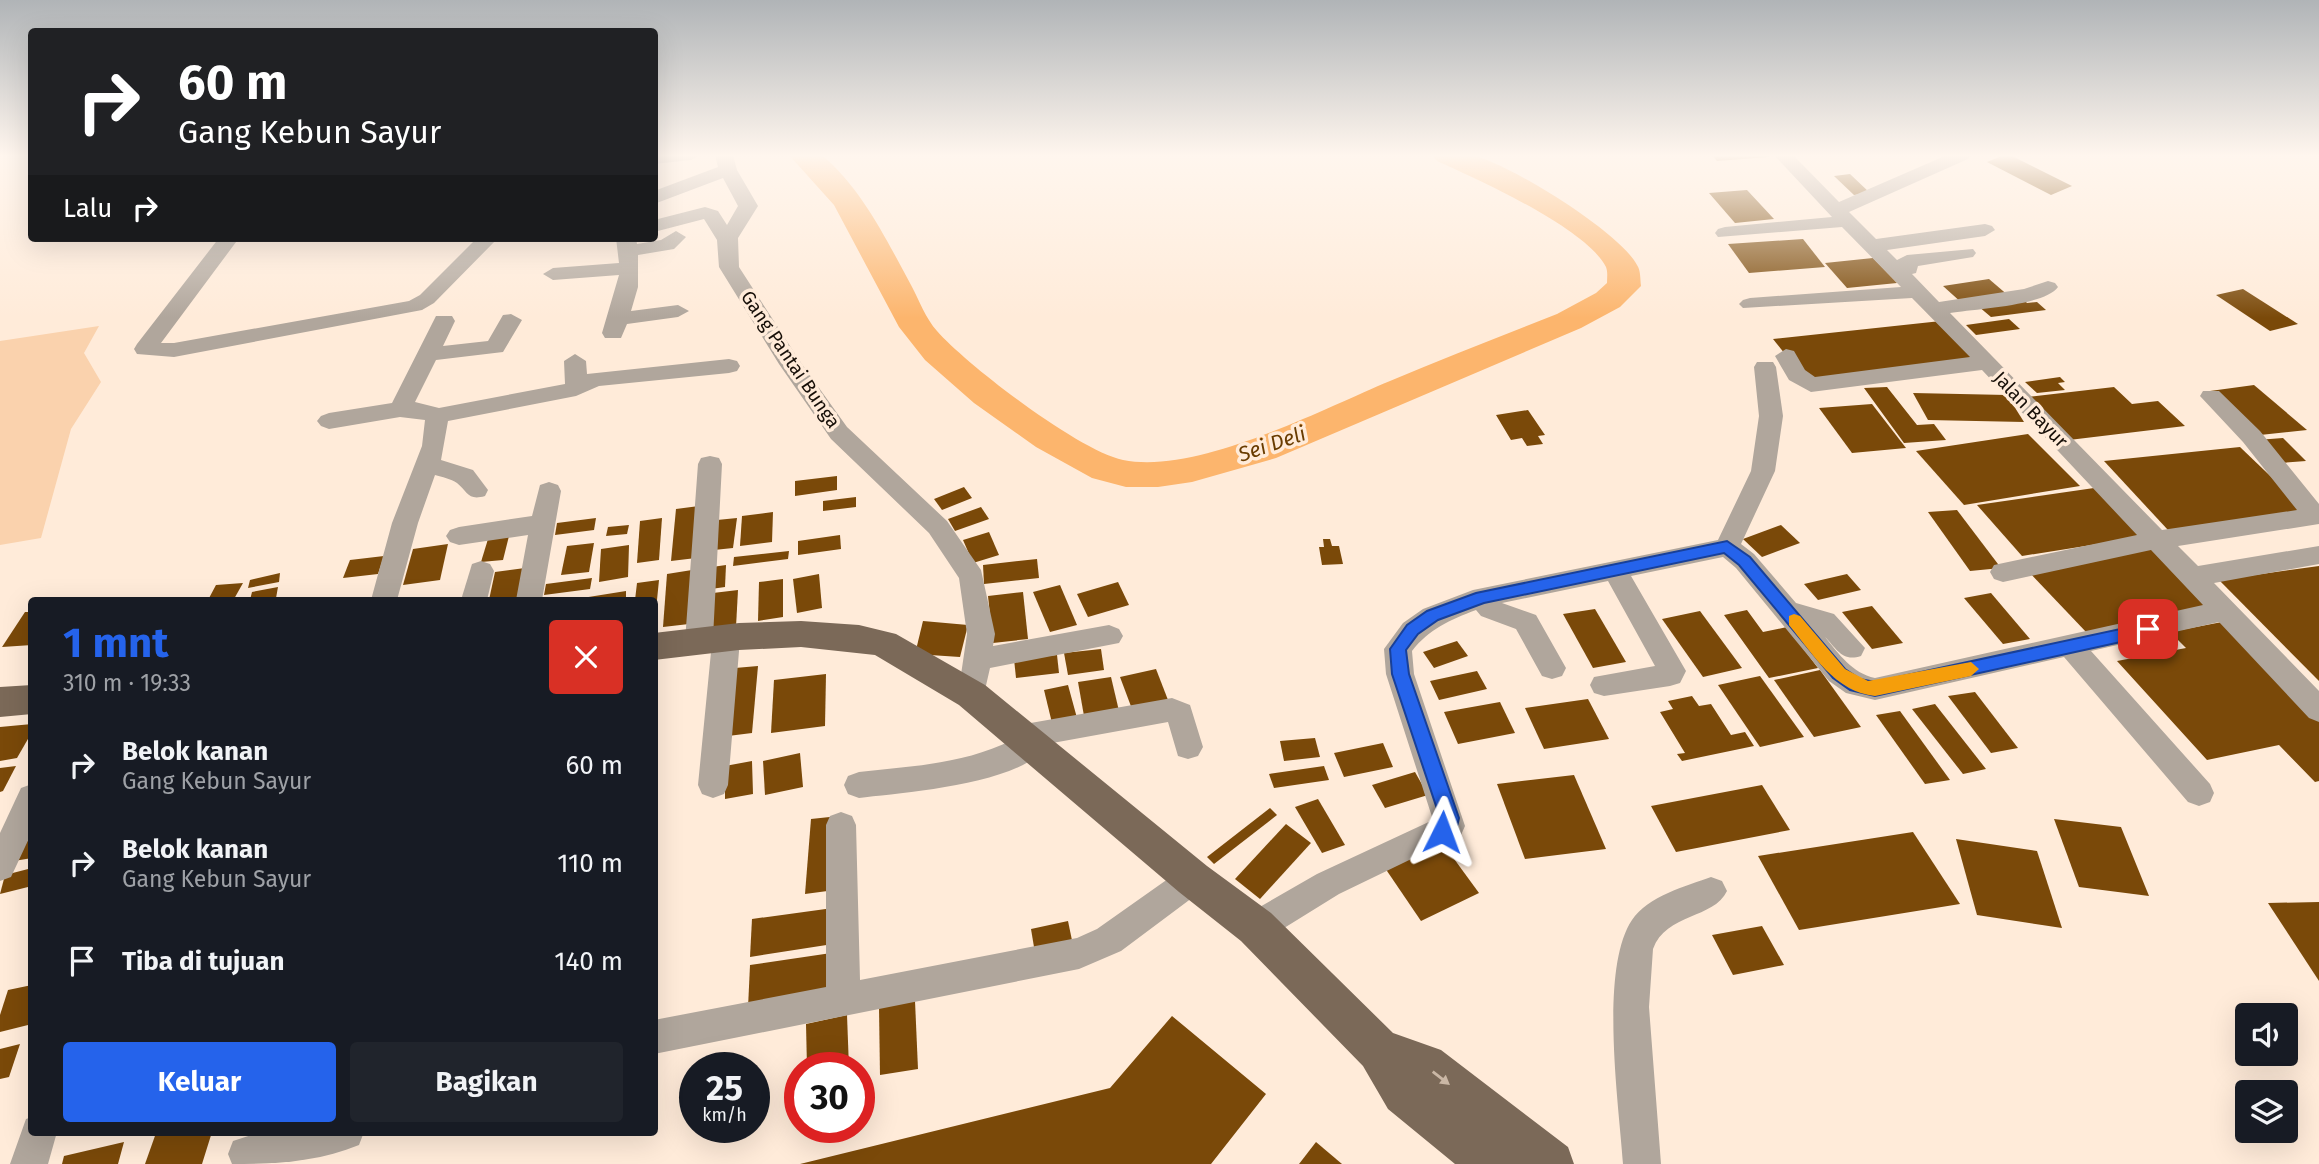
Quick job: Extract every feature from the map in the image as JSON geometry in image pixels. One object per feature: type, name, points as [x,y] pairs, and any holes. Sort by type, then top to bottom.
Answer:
[{"type":"main road","points":[[658,647],[713,640],[813,635],[868,639],[975,678],[1029,740],[1193,879],[1256,927],[1379,1050],[1404,1094],[1492,1164]]},
{"type":"main road","points":[[0,702],[28,699]]},
{"type":"main road","points":[[1379,1050],[1425,1066],[1551,1164]]},
{"type":"street","points":[[658,225],[705,213],[711,215],[726,238],[746,209]]},
{"type":"street","name":"Jalan Bayur","points":[[1836,209],[1987,362],[2319,710]]},
{"type":"street","points":[[1725,233],[1841,215],[1852,209]]},
{"type":"street","points":[[1870,246],[1985,230]]},
{"type":"street","points":[[553,274],[628,252],[667,245],[676,237]]},
{"type":"street","name":"Gang Pantai Bunga","points":[[726,238],[725,250],[729,267],[790,364],[839,432],[937,527],[972,577],[981,634],[975,678]]},
{"type":"street","points":[[226,242],[145,349],[174,350],[415,306],[427,299],[484,242]]},
{"type":"street","points":[[628,252],[628,295],[615,326],[678,311]]},
{"type":"street","points":[[1895,271],[1909,269],[1907,261],[1966,253]]},
{"type":"street","points":[[1932,309],[2029,295],[2048,287]]},
{"type":"street","points":[[1750,304],[1915,292]]},
{"type":"street","points":[[428,354],[495,346],[511,320]]},
{"type":"street","points":[[400,409],[444,321]]},
{"type":"street","points":[[575,360],[576,389]]},
{"type":"street","points":[[1727,547],[1763,471],[1775,361],[1811,384],[1987,362]]},
{"type":"street","points":[[437,417],[450,412],[576,389],[594,379],[729,366]]},
{"type":"street","points":[[2003,572],[2155,540],[2313,515],[2260,450],[2248,429],[2211,396]]},
{"type":"street","points":[[329,421],[400,409],[425,410],[437,417]]},
{"type":"street","points":[[385,597],[405,523],[434,446],[437,417]]},
{"type":"street","points":[[427,464],[464,476],[476,490]]},
{"type":"street","points":[[710,464],[713,785]]},
{"type":"street","points":[[530,597],[549,491]]},
{"type":"street","points":[[459,536],[542,524]]},
{"type":"street","points":[[1256,927],[1328,884],[1450,826],[1400,674],[1398,649],[1413,630],[1433,616],[1482,597],[1727,547],[1745,561],[1839,674],[1865,688],[1875,689],[2072,648],[2224,611]]},
{"type":"street","points":[[2193,577],[2319,555]]},
{"type":"street","points":[[1604,685],[1670,675],[1672,671],[1615,569]]},
{"type":"street","points":[[475,597],[481,571]]},
{"type":"street","points":[[1482,597],[1490,609],[1526,622],[1552,668]]},
{"type":"street","points":[[1788,613],[1808,613],[1830,622],[1851,648]]},
{"type":"street","points":[[975,678],[1109,636]]},
{"type":"street","points":[[2072,648],[2199,793]]},
{"type":"street","points":[[859,785],[975,769],[1029,740],[1172,709],[1180,713],[1188,747]]},
{"type":"street","points":[[0,867],[28,806]]},
{"type":"street","points":[[841,825],[843,1000]]},
{"type":"street","points":[[658,1036],[1079,953],[1109,940],[1193,879]]},
{"type":"street","points":[[1642,1164],[1632,981],[1636,949],[1642,932],[1657,916],[1712,891]]},
{"type":"street","points":[[247,1150],[324,1136]]},
{"type":"shaded area","points":[[99,326],[84,353],[101,382],[71,429],[41,538],[0,545],[0,341]]},
{"type":"building","points":[[1723,209],[1765,209],[1774,219],[1735,223]]},
{"type":"building","points":[[1803,239],[1825,267],[1749,273],[1728,244]]},
{"type":"building","points":[[1873,258],[1897,283],[1847,288],[1825,263]]},
{"type":"building","points":[[1989,279],[2010,297],[1963,304],[1943,286]]},
{"type":"building","points":[[2243,289],[2298,324],[2270,331],[2216,295]]},
{"type":"building","points":[[2024,300],[2027,303],[2037,302],[2046,310],[1991,317],[1978,306]]},
{"type":"building","points":[[2009,319],[2020,329],[1976,335],[1966,325]]},
{"type":"building","points":[[1941,321],[1980,361],[1806,380],[1773,339]]},
{"type":"building","points":[[2060,377],[2065,382],[2058,383],[2065,390],[2037,393],[2025,382]]},
{"type":"building","points":[[2254,385],[2307,430],[2260,435],[2210,391]]},
{"type":"building","points":[[1887,387],[1917,425],[1934,424],[1946,440],[1904,443],[1864,388]]},
{"type":"building","points":[[2114,387],[2132,404],[2158,401],[2185,426],[2069,440],[2027,397]]},
{"type":"building","points":[[1913,393],[2007,395],[2024,422],[1928,420]]},
{"type":"building","points":[[1872,404],[1906,448],[1852,453],[1819,408]]},
{"type":"building","points":[[1528,410],[1545,435],[1538,436],[1543,444],[1527,446],[1522,438],[1511,440],[1496,415]]},
{"type":"building","points":[[2028,434],[2080,486],[1964,505],[1916,451]]},
{"type":"building","points":[[2283,438],[2306,461],[2280,463],[2257,440]]},
{"type":"building","points":[[2240,447],[2311,515],[2168,530],[2104,461]]},
{"type":"building","points":[[837,476],[837,490],[795,496],[795,481]]},
{"type":"building","points":[[964,487],[972,498],[942,510],[934,499]]},
{"type":"building","points":[[2094,488],[2142,537],[2022,556],[1977,505]]},
{"type":"building","points":[[856,497],[856,507],[823,511],[823,501]]},
{"type":"building","points":[[699,506],[696,558],[671,561],[676,509]]},
{"type":"building","points":[[981,507],[989,519],[955,531],[948,519]]},
{"type":"building","points":[[1957,510],[2001,568],[1970,571],[1928,512]]},
{"type":"building","points":[[773,512],[772,542],[740,546],[742,516]]},
{"type":"building","points":[[596,518],[594,530],[555,535],[557,523]]},
{"type":"building","points":[[662,518],[659,560],[637,563],[640,521]]},
{"type":"building","points":[[737,518],[733,548],[714,550],[717,520]]},
{"type":"building","points":[[629,525],[627,534],[606,536],[608,527]]},
{"type":"building","points":[[1781,525],[1800,543],[1762,557],[1743,539]]},
{"type":"building","points":[[989,532],[999,555],[973,563],[963,540]]},
{"type":"building","points":[[840,535],[841,549],[798,555],[798,541]]},
{"type":"building","points":[[509,536],[503,560],[481,562],[488,539]]},
{"type":"building","points":[[1323,539],[1330,539],[1332,546],[1339,546],[1343,564],[1322,565],[1319,547],[1324,547]]},
{"type":"building","points":[[594,543],[589,572],[561,575],[567,546]]},
{"type":"building","points":[[448,544],[440,580],[403,585],[413,549]]},
{"type":"building","points":[[629,545],[628,577],[599,582],[601,549]]},
{"type":"building","points":[[2149,545],[2213,606],[2087,633],[2028,571]]},
{"type":"building","points":[[789,551],[788,559],[733,566],[734,557]]},
{"type":"building","points":[[384,556],[378,574],[343,578],[350,560]]},
{"type":"building","points":[[1037,559],[1039,578],[984,584],[983,565]]},
{"type":"building","points":[[726,565],[725,587],[711,589],[712,567]]},
{"type":"building","points":[[2319,566],[2319,681],[2219,580]]},
{"type":"building","points":[[525,568],[520,597],[490,597],[495,572]]},
{"type":"building","points":[[692,570],[689,624],[663,627],[667,574]]},
{"type":"building","points":[[280,573],[279,582],[248,588],[250,580]]},
{"type":"building","points":[[819,574],[822,608],[797,613],[793,579]]},
{"type":"building","points":[[1847,574],[1861,590],[1818,600],[1804,584]]},
{"type":"building","points":[[592,578],[590,589],[544,595],[546,584]]},
{"type":"building","points":[[783,579],[783,617],[758,621],[759,582]]},
{"type":"building","points":[[659,580],[657,597],[635,597],[637,583]]},
{"type":"building","points":[[1118,582],[1129,605],[1088,617],[1077,594]]},
{"type":"building","points":[[243,583],[235,597],[210,597],[216,585]]},
{"type":"building","points":[[1060,585],[1077,625],[1050,632],[1033,592]]},
{"type":"building","points":[[278,587],[276,597],[251,597],[252,592]]},
{"type":"building","points":[[738,590],[736,627],[710,631],[713,593]]},
{"type":"building","points":[[626,591],[626,597],[588,597]]},
{"type":"building","points":[[1023,592],[1028,639],[993,643],[988,596]]},
{"type":"building","points":[[1991,593],[2030,639],[2003,644],[1964,598]]},
{"type":"building","points":[[1872,606],[1903,643],[1872,649],[1842,612]]},
{"type":"building","points":[[1595,609],[1626,662],[1593,668],[1563,614]]},
{"type":"building","points":[[1747,610],[1763,632],[1787,627],[1818,668],[1769,678],[1724,615]]},
{"type":"building","points":[[1700,611],[1742,668],[1703,677],[1662,619]]},
{"type":"building","points":[[25,612],[28,612],[28,645],[2,647]]},
{"type":"building","points":[[923,621],[968,625],[960,657],[915,654]]},
{"type":"building","points":[[2222,622],[2319,718],[2319,781],[2315,782],[2279,745],[2207,760],[2117,661],[2186,648],[2170,632]]},
{"type":"building","points":[[1457,641],[1468,656],[1434,668],[1423,652]]},
{"type":"building","points":[[1101,649],[1104,670],[1068,675],[1064,653]]},
{"type":"building","points":[[1057,655],[1059,673],[1016,678],[1014,659]]},
{"type":"building","points":[[758,666],[752,733],[728,736],[735,668]]},
{"type":"building","points":[[1156,669],[1168,700],[1132,709],[1120,677]]},
{"type":"building","points":[[1820,670],[1861,727],[1814,737],[1774,680]]},
{"type":"building","points":[[1477,671],[1487,689],[1439,700],[1430,681]]},
{"type":"building","points":[[826,674],[825,726],[771,733],[774,680]]},
{"type":"building","points":[[1760,676],[1804,737],[1760,747],[1718,685]]},
{"type":"building","points":[[1111,677],[1119,711],[1084,716],[1078,682]]},
{"type":"building","points":[[1068,685],[1077,718],[1052,723],[1044,690]]},
{"type":"building","points":[[1975,692],[2018,748],[1991,753],[1948,696]]},
{"type":"building","points":[[1692,696],[1699,706],[1711,704],[1731,735],[1745,732],[1754,746],[1682,761],[1677,754],[1685,753],[1660,712],[1673,709],[1668,701]]},
{"type":"building","points":[[1588,699],[1609,739],[1544,749],[1525,708]]},
{"type":"building","points":[[1500,702],[1515,733],[1458,744],[1444,712]]},
{"type":"building","points":[[1935,704],[1986,769],[1963,774],[1912,709]]},
{"type":"building","points":[[1900,711],[1950,780],[1925,784],[1876,715]]},
{"type":"building","points":[[28,724],[28,739],[17,758],[0,761],[0,727]]},
{"type":"building","points":[[1315,738],[1320,757],[1284,761],[1280,741]]},
{"type":"building","points":[[1383,743],[1393,767],[1344,777],[1334,753]]},
{"type":"building","points":[[800,753],[803,787],[765,795],[763,761]]},
{"type":"building","points":[[752,761],[753,794],[725,799],[725,766]]},
{"type":"building","points":[[16,766],[3,791],[0,792],[0,768]]},
{"type":"building","points":[[1324,766],[1329,780],[1274,788],[1269,774]]},
{"type":"building","points":[[1415,772],[1428,795],[1385,808],[1372,785]]},
{"type":"building","points":[[1574,775],[1606,849],[1525,859],[1497,784]]},
{"type":"building","points":[[1762,785],[1790,830],[1676,852],[1651,806]]},
{"type":"building","points":[[1318,799],[1345,845],[1322,853],[1295,807]]},
{"type":"building","points":[[1270,808],[1277,815],[1214,864],[1207,857]]},
{"type":"building","points":[[839,816],[835,890],[805,894],[811,819]]},
{"type":"building","points":[[2054,819],[2121,827],[2149,896],[2079,887]]},
{"type":"building","points":[[1286,824],[1311,843],[1260,899],[1235,879]]},
{"type":"building","points":[[1913,832],[1960,904],[1799,930],[1758,856]]},
{"type":"building","points":[[1956,839],[2037,851],[2062,928],[1977,915]]},
{"type":"building","points":[[28,841],[28,859],[8,862],[17,842]]},
{"type":"building","points":[[1441,841],[1479,893],[1421,921],[1385,868]]},
{"type":"building","points":[[28,869],[28,887],[0,894],[5,875]]},
{"type":"building","points":[[2319,902],[2319,981],[2268,903]]},
{"type":"building","points":[[833,908],[833,944],[750,957],[752,919]]},
{"type":"building","points":[[1068,921],[1074,950],[1036,959],[1031,929]]},
{"type":"building","points":[[1762,926],[1784,965],[1733,975],[1712,935]]},
{"type":"building","points":[[838,952],[837,994],[748,1008],[750,965]]},
{"type":"building","points":[[28,986],[28,1025],[0,1032],[0,1015],[8,990]]},
{"type":"building","points":[[915,1001],[918,1069],[880,1075],[879,1007]]},
{"type":"building","points":[[847,1015],[848,1052],[807,1052],[806,1024]]},
{"type":"building","points":[[1172,1016],[1266,1094],[1211,1164],[800,1164],[1110,1088]]},
{"type":"building","points":[[20,1044],[9,1077],[0,1079],[0,1049]]},
{"type":"building","points":[[155,1136],[211,1136],[202,1164],[145,1164]]},
{"type":"building","points":[[124,1142],[118,1164],[62,1164],[64,1156]]},
{"type":"building","points":[[1316,1142],[1342,1164],[1299,1164]]},
{"type":"waterway","name":"Sei Deli","points":[[853,209],[916,327],[937,352],[987,394],[1049,438],[1079,456],[1126,474],[1158,474],[1192,469],[1262,448],[1569,321],[1608,300],[1624,286],[1621,265],[1608,249],[1589,233],[1553,209]]},
{"type":"slow traffic","points":[[1794,621],[1839,674],[1865,688],[1875,689],[1971,669]]},
{"type":"route","points":[[1442,832],[1450,826],[1449,818],[1400,674],[1398,649],[1413,630],[1433,616],[1482,597],[1727,547],[1745,561],[1839,674],[1856,685],[1875,689],[2072,648],[2148,629]]}]
